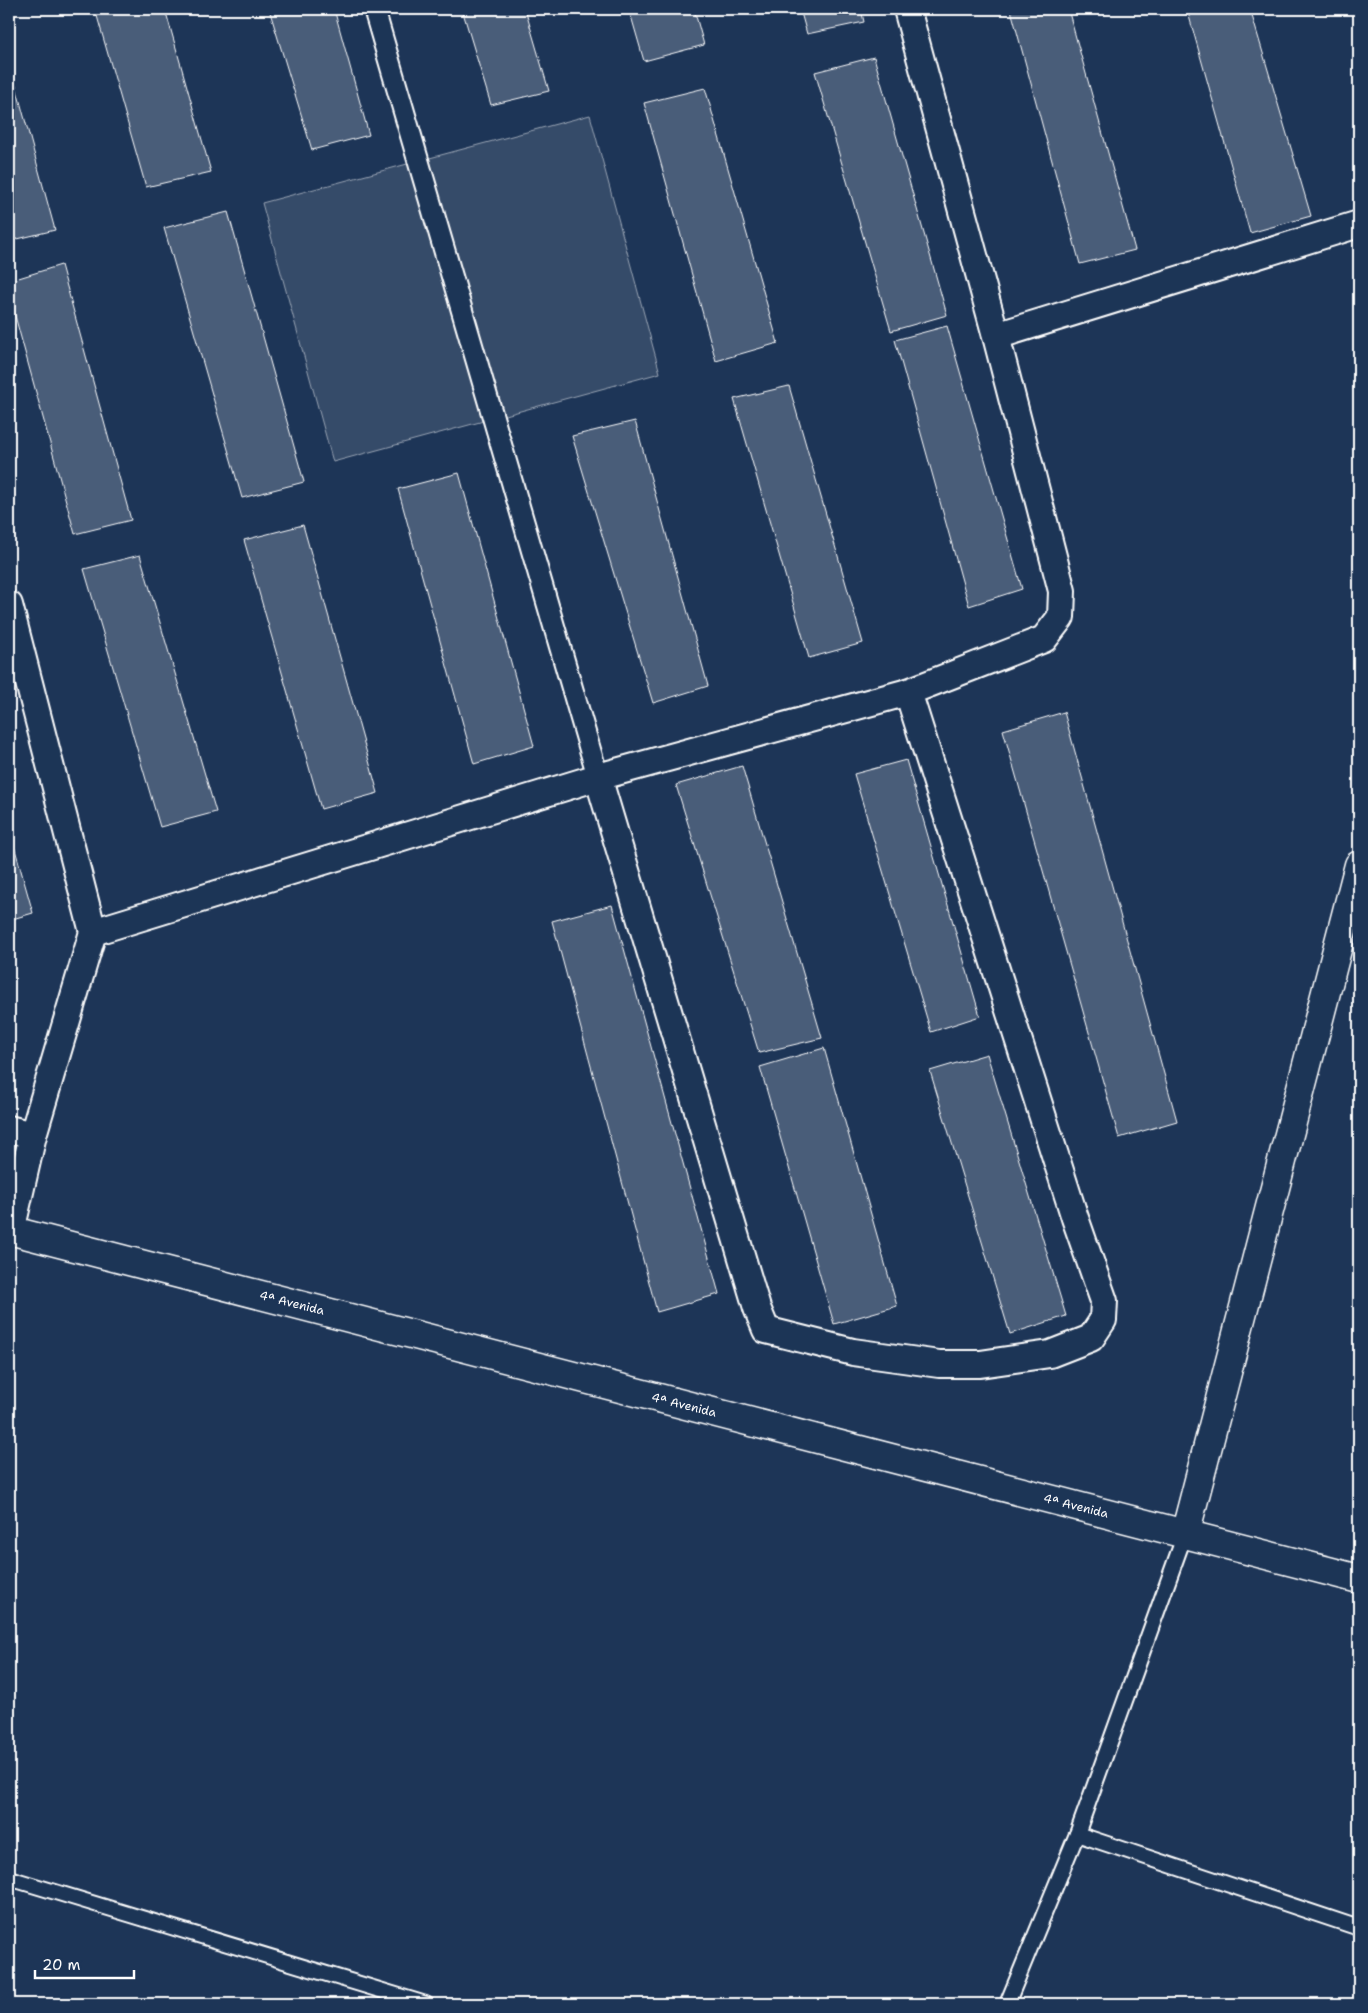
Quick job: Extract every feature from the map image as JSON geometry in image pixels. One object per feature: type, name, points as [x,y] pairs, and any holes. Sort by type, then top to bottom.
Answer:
[{"type":"street","points":[[374,9],[598,777],[757,1308],[766,1330],[853,1352],[939,1364],[980,1364],[1050,1354],[1091,1338],[1103,1320],[1104,1301],[1075,1218],[908,692]]},
{"type":"street","points":[[93,932],[598,777],[908,692],[1044,639],[1061,617],[1062,591],[996,336],[907,9]]},
{"type":"street","points":[[996,336],[1359,224]]},
{"type":"street","points":[[9,605],[93,932],[21,1132],[10,1230]]},
{"type":"street","points":[[1185,1534],[1359,865]]},
{"type":"street","name":"4ª Avenida","points":[[10,1230],[1359,1578]]},
{"type":"lane","points":[[1007,2004],[1077,1834],[1185,1534]]},
{"type":"lane","points":[[1077,1834],[1359,1928]]},
{"type":"lane","points":[[9,1878],[426,2004]]},
{"type":"shaded area","points":[[590,115],[660,373],[333,462],[262,203]]},
{"type":"building","points":[[95,9],[165,9],[211,172],[146,187]]},
{"type":"building","points":[[269,9],[334,9],[369,135],[312,150]]},
{"type":"building","points":[[462,9],[525,9],[549,91],[491,105]]},
{"type":"building","points":[[629,9],[694,9],[704,45],[644,61]]},
{"type":"building","points":[[800,9],[861,9],[864,22],[807,34]]},
{"type":"building","points":[[1068,9],[1135,250],[1080,264],[1011,10]]},
{"type":"building","points":[[1187,9],[1250,9],[1311,216],[1250,233]]},
{"type":"building","points":[[874,57],[947,315],[891,331],[815,72]]},
{"type":"building","points":[[9,61],[55,230],[9,241]]},
{"type":"building","points":[[705,88],[778,343],[716,361],[644,103]]},
{"type":"building","points":[[228,212],[304,482],[242,498],[164,228]]},
{"type":"building","points":[[61,265],[131,520],[75,534],[9,294],[9,281]]},
{"type":"building","points":[[947,326],[1022,589],[969,606],[895,340]]},
{"type":"building","points":[[789,386],[863,643],[809,658],[734,399]]},
{"type":"building","points":[[635,421],[708,686],[653,703],[572,436]]},
{"type":"building","points":[[459,473],[534,746],[474,764],[398,489]]},
{"type":"building","points":[[303,525],[378,793],[321,809],[244,540]]},
{"type":"building","points":[[140,555],[216,812],[160,827],[84,569]]},
{"type":"building","points":[[1064,712],[1177,1121],[1119,1138],[1003,730]]},
{"type":"building","points":[[906,760],[980,1016],[931,1032],[854,774]]},
{"type":"building","points":[[742,766],[822,1038],[759,1053],[676,785]]},
{"type":"building","points":[[9,828],[33,913],[9,920]]},
{"type":"building","points":[[612,905],[719,1294],[657,1312],[552,921]]},
{"type":"building","points":[[824,1048],[897,1306],[834,1324],[760,1067]]},
{"type":"building","points":[[987,1054],[1066,1316],[1010,1334],[930,1071]]}]
